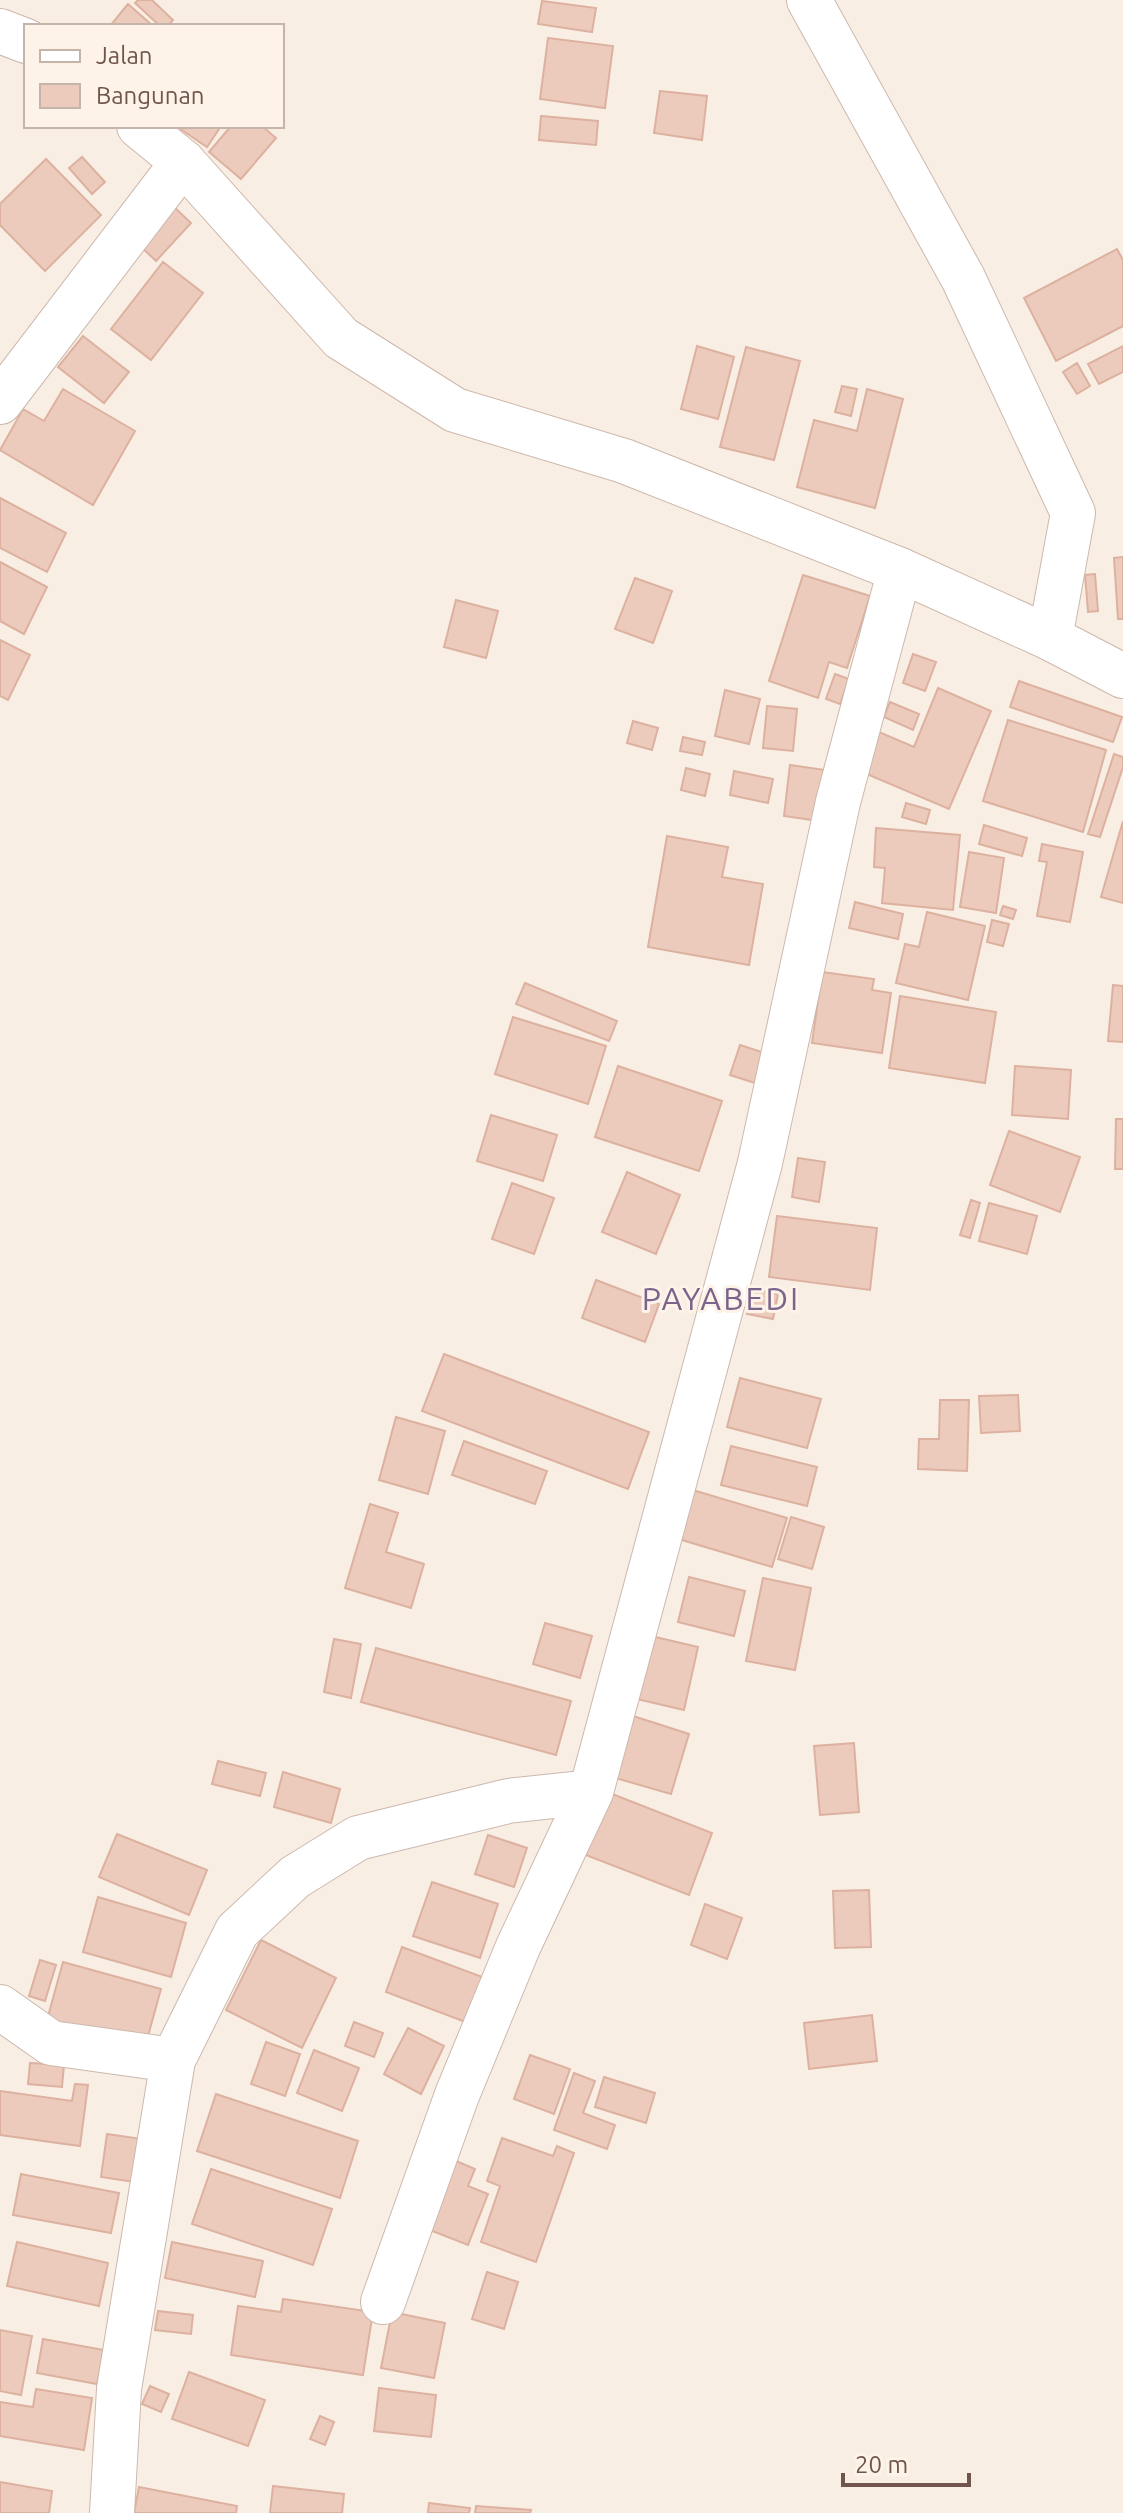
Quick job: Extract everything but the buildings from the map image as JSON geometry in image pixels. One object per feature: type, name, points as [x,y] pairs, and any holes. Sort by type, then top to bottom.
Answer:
[{"type":"street","points":[[809,0],[963,278],[1073,513],[1050,638]]},
{"type":"street","points":[[0,31],[24,40]]},
{"type":"street","points":[[141,128],[183,162],[341,338],[455,410],[624,461],[900,570],[1050,638],[1123,676]]},
{"type":"street","points":[[0,402],[183,162]]},
{"type":"street","points":[[383,2302],[457,2095],[512,1960],[591,1792],[760,1163],[838,802],[900,570]]},
{"type":"street","points":[[112,2513],[119,2389],[173,2060],[237,1931],[295,1877],[358,1838],[508,1801],[591,1792]]},
{"type":"street","points":[[0,2007],[51,2043],[173,2060]]},
{"type":"district","name":"PAYABEDI","points":[[721,1298]]}]
